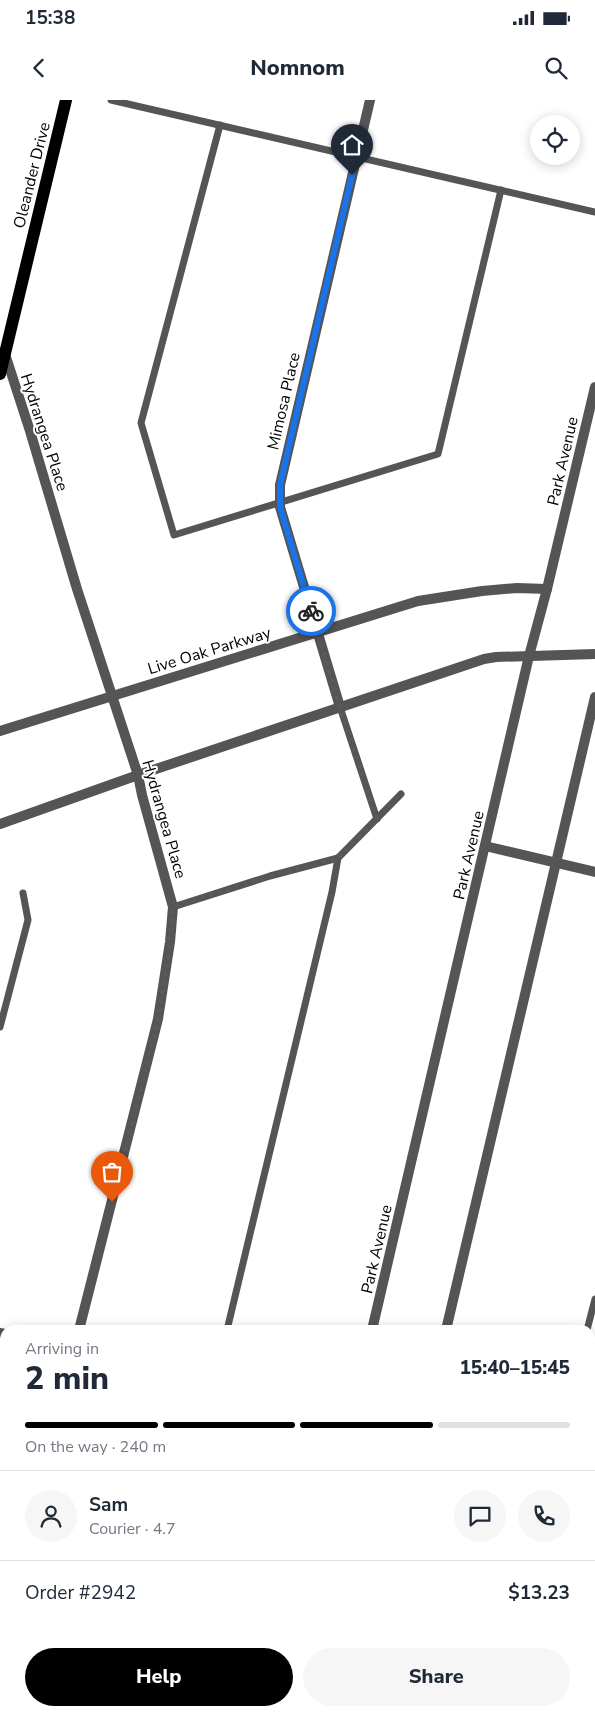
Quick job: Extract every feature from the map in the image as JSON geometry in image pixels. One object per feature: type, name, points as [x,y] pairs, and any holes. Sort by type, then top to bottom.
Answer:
[{"type":"main road","name":"Oleander Drive","points":[[0,374],[2,354],[66,100]]},
{"type":"street","name":"Mimosa Place","points":[[340,707],[280,504],[282,472],[370,100]]},
{"type":"street","name":"Hydrangea Place","points":[[2,354],[30,431],[77,589],[138,775],[173,907],[170,942],[158,1020],[80,1325]]},
{"type":"street","name":"Park Avenue","points":[[373,1325],[529,656],[547,589],[595,387]]},
{"type":"street","name":"Live Oak Parkway","points":[[0,731],[418,602],[438,597],[509,589],[547,589]]},
{"type":"street","points":[[0,824],[138,775],[484,659],[595,654]]},
{"type":"street","points":[[447,1325],[595,697]]},
{"type":"street","points":[[486,846],[595,872]]},
{"type":"lane","points":[[111,100],[595,212]]},
{"type":"lane","points":[[220,125],[141,424],[174,535],[438,454],[501,190]]},
{"type":"lane","points":[[340,707],[377,819]]},
{"type":"lane","points":[[173,907],[270,876],[338,858],[401,794]]},
{"type":"lane","points":[[228,1325],[332,892],[338,858]]},
{"type":"lane","points":[[0,1027],[28,920],[23,893]]},
{"type":"lane","points":[[589,1325],[595,1298]]},
{"type":"way so far","points":[[112,1202],[158,1020],[170,942],[173,907],[270,876],[338,858],[377,819],[311,611]]},
{"type":"route","points":[[311,611],[280,507],[280,485],[352,175]]}]
